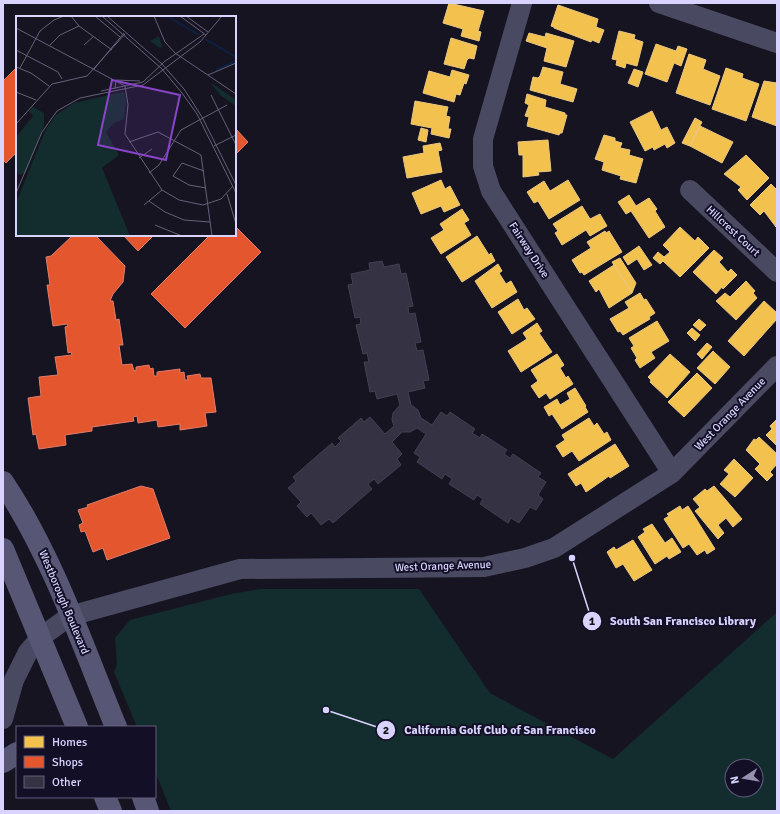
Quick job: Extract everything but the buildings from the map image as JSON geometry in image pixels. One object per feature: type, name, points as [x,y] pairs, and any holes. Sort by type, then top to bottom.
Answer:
[{"type":"main road","name":"Westborough Boulevard","points":[[3,482],[39,542],[116,726]]},
{"type":"main road","points":[[3,549],[41,637],[77,726]]},
{"type":"main road","points":[[3,762],[16,754]]},
{"type":"main road","points":[[105,798],[111,811]]},
{"type":"main road","points":[[143,798],[148,811]]},
{"type":"street","name":"Fairway Drive","points":[[522,3],[483,139],[483,166],[491,191],[672,472]]},
{"type":"street","points":[[659,3],[777,43]]},
{"type":"street","name":"Hillcrest Court","points":[[690,190],[777,272]]},
{"type":"street","name":"West Orange Avenue","points":[[70,616],[240,569],[484,567],[525,558],[554,548],[578,534],[672,472],[777,366]]},
{"type":"street","points":[[3,719],[20,665],[41,637],[70,616]]},
{"type":"green space","points":[[260,589],[419,589],[490,693],[613,759],[777,612],[777,811],[171,811],[156,774],[156,726],[137,726],[114,672],[117,664],[115,638],[130,620],[231,594]]},
{"type":"place","name":"South San Francisco Library","points":[[572,558]]},
{"type":"place","name":"California Golf Club of San Francisco","points":[[326,710]]}]
